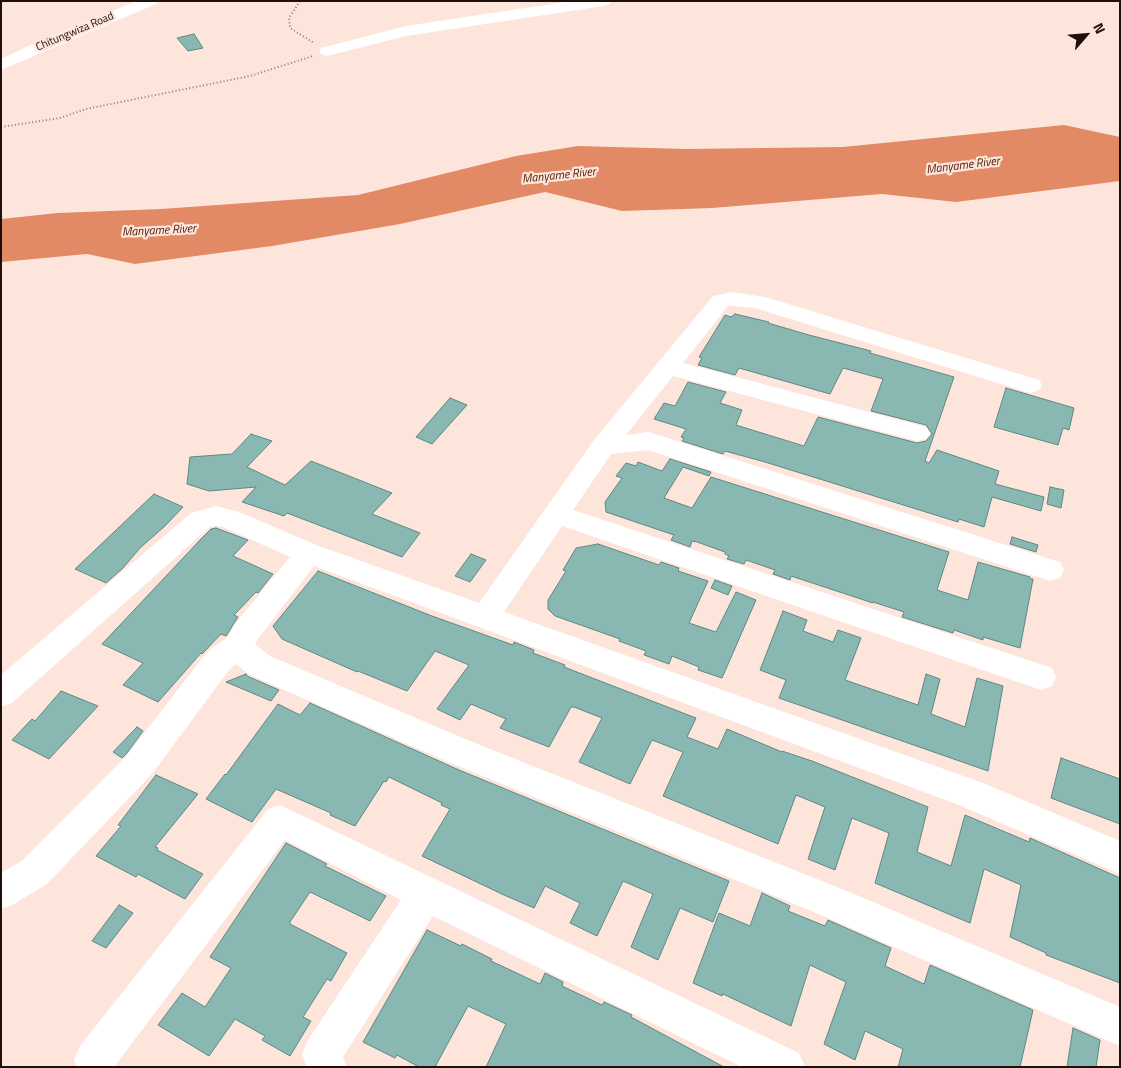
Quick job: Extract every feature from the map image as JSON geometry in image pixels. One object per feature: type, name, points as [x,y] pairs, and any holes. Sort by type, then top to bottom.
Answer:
[{"type":"street","name":"Chitungwiza Road","points":[[1,65],[45,44],[150,1]]},
{"type":"street","points":[[327,51],[406,31],[604,1]]},
{"type":"street","points":[[485,616],[604,446],[721,301],[732,299],[757,302],[1030,385]]},
{"type":"street","points":[[669,367],[917,433]]},
{"type":"street","points":[[604,446],[649,441],[1050,570]]},
{"type":"street","points":[[555,514],[1041,677]]},
{"type":"street","points":[[1,694],[201,520],[216,516],[229,519],[309,553],[971,794],[1120,858]]},
{"type":"street","points":[[1,892],[34,872],[140,764],[218,661],[240,645],[245,633],[309,553]]},
{"type":"street","points":[[240,645],[246,655],[268,669],[458,751],[834,903],[1120,1027]]},
{"type":"street","points":[[94,1060],[280,820],[426,894],[785,1067]]},
{"type":"street","points":[[327,1067],[322,1054],[426,894]]},
{"type":"path","points":[[300,1],[289,18],[290,28],[327,51]]},
{"type":"path","points":[[1,127],[60,118],[86,109],[250,76],[327,51]]},
{"type":"water","name":"Manyame River","points":[[1064,125],[1120,137],[1120,181],[956,202],[882,194],[712,208],[622,211],[545,192],[400,224],[272,246],[135,264],[87,254],[1,262],[1,219],[58,213],[161,209],[358,195],[516,156],[578,146],[685,149],[843,147]]},
{"type":"building","points":[[194,34],[203,48],[188,51],[177,38]]},
{"type":"building","points":[[735,314],[871,351],[870,353],[954,377],[925,461],[929,463],[937,450],[999,471],[995,484],[1044,497],[1041,511],[992,497],[984,527],[959,519],[958,522],[765,462],[725,451],[723,454],[682,441],[684,438],[681,437],[686,429],[654,419],[664,403],[675,406],[688,382],[726,392],[720,403],[742,410],[736,425],[804,446],[818,417],[917,443],[926,441],[932,434],[926,425],[871,411],[883,379],[843,368],[830,394],[739,368],[735,375],[698,365],[702,358],[699,357],[725,315],[731,317]]},
{"type":"building","points":[[1006,388],[1074,408],[1069,430],[1063,428],[1058,445],[994,427]]},
{"type":"building","points":[[450,398],[467,405],[432,444],[416,437]]},
{"type":"building","points":[[251,434],[272,441],[247,467],[285,485],[311,461],[392,493],[372,514],[420,533],[402,557],[287,513],[284,516],[242,502],[256,487],[209,491],[187,484],[190,457],[232,454]]},
{"type":"building","points":[[670,459],[711,472],[709,476],[683,467],[664,498],[692,508],[711,477],[949,552],[937,590],[968,600],[978,562],[1030,577],[1030,579],[1033,579],[1020,648],[983,637],[983,640],[954,630],[953,633],[902,617],[904,612],[791,576],[790,580],[773,574],[775,570],[746,560],[744,564],[727,559],[729,556],[725,552],[697,542],[692,541],[690,547],[671,540],[674,535],[606,512],[605,502],[622,478],[616,476],[626,463],[636,466],[638,462],[662,471]]},
{"type":"building","points":[[1050,487],[1064,490],[1061,508],[1047,504]]},
{"type":"building","points":[[154,494],[183,507],[140,548],[123,568],[106,583],[75,569]]},
{"type":"building","points":[[216,528],[248,540],[233,556],[273,574],[258,593],[256,592],[234,615],[238,617],[226,636],[221,634],[201,653],[158,702],[123,685],[143,663],[102,644],[201,539],[211,529]]},
{"type":"building","points":[[1012,537],[1038,545],[1036,552],[1010,544]]},
{"type":"building","points":[[598,544],[659,565],[661,562],[679,568],[678,571],[708,581],[689,623],[716,632],[736,592],[756,600],[722,678],[698,670],[699,667],[672,656],[669,664],[644,655],[646,651],[619,641],[620,639],[555,616],[548,609],[548,600],[566,571],[563,570],[576,548]]},
{"type":"building","points":[[471,554],[486,560],[470,582],[455,576]]},
{"type":"building","points":[[318,571],[432,616],[513,645],[514,642],[534,650],[533,653],[565,665],[564,667],[696,718],[687,737],[718,749],[727,729],[782,752],[812,761],[928,807],[917,852],[951,866],[965,815],[1029,842],[1030,838],[1120,878],[1120,983],[1046,955],[1046,953],[1010,937],[1021,885],[984,869],[970,923],[875,883],[889,833],[852,818],[835,870],[808,859],[825,807],[796,795],[778,844],[663,796],[683,752],[652,740],[630,784],[579,762],[602,718],[571,707],[549,747],[500,728],[506,719],[471,704],[460,720],[437,709],[469,665],[435,651],[407,691],[357,672],[282,639],[273,626]]},
{"type":"building","points":[[715,580],[732,586],[728,595],[711,588]]},
{"type":"building","points":[[783,611],[807,620],[803,631],[833,642],[838,630],[861,638],[845,680],[918,705],[926,674],[940,679],[931,714],[965,727],[977,678],[1003,686],[988,771],[779,698],[786,680],[760,670]]},
{"type":"building","points":[[246,674],[279,690],[271,701],[226,682]]},
{"type":"building","points":[[61,691],[98,706],[49,759],[12,740],[32,719],[35,721]]},
{"type":"building","points":[[310,703],[459,770],[729,881],[713,922],[680,908],[658,960],[631,947],[653,894],[623,881],[597,936],[570,923],[580,903],[545,886],[534,908],[504,895],[422,856],[450,809],[441,805],[442,803],[389,777],[386,782],[384,781],[355,826],[330,815],[331,813],[276,789],[252,822],[206,799],[278,704],[300,715]]},
{"type":"building","points":[[137,727],[143,731],[127,753],[122,758],[113,752]]},
{"type":"building","points":[[1061,758],[1120,779],[1120,824],[1051,798]]},
{"type":"building","points":[[156,775],[198,794],[155,847],[158,848],[157,850],[203,874],[185,899],[138,874],[136,877],[96,856],[121,826],[118,825]]},
{"type":"building","points":[[286,843],[327,864],[325,866],[386,896],[370,921],[310,892],[290,922],[290,924],[347,953],[331,981],[327,979],[303,1017],[311,1021],[290,1056],[262,1040],[265,1036],[235,1019],[209,1056],[158,1025],[182,993],[205,1007],[231,968],[210,957]]},
{"type":"building","points":[[762,893],[790,906],[788,911],[825,926],[828,920],[891,948],[885,966],[924,984],[930,965],[1033,1010],[1020,1067],[898,1067],[903,1049],[865,1031],[855,1060],[824,1044],[846,982],[810,965],[791,1026],[723,994],[722,996],[693,983],[719,913],[750,926]]},
{"type":"building","points":[[119,905],[133,913],[106,948],[92,941]]},
{"type":"building","points":[[427,930],[461,946],[462,944],[492,959],[491,961],[540,984],[545,973],[563,982],[562,986],[602,1005],[604,1002],[632,1015],[631,1017],[724,1067],[486,1067],[506,1024],[468,1006],[435,1067],[419,1067],[397,1055],[395,1058],[363,1042]]},
{"type":"building","points":[[1073,1028],[1100,1040],[1096,1067],[1067,1067]]}]
